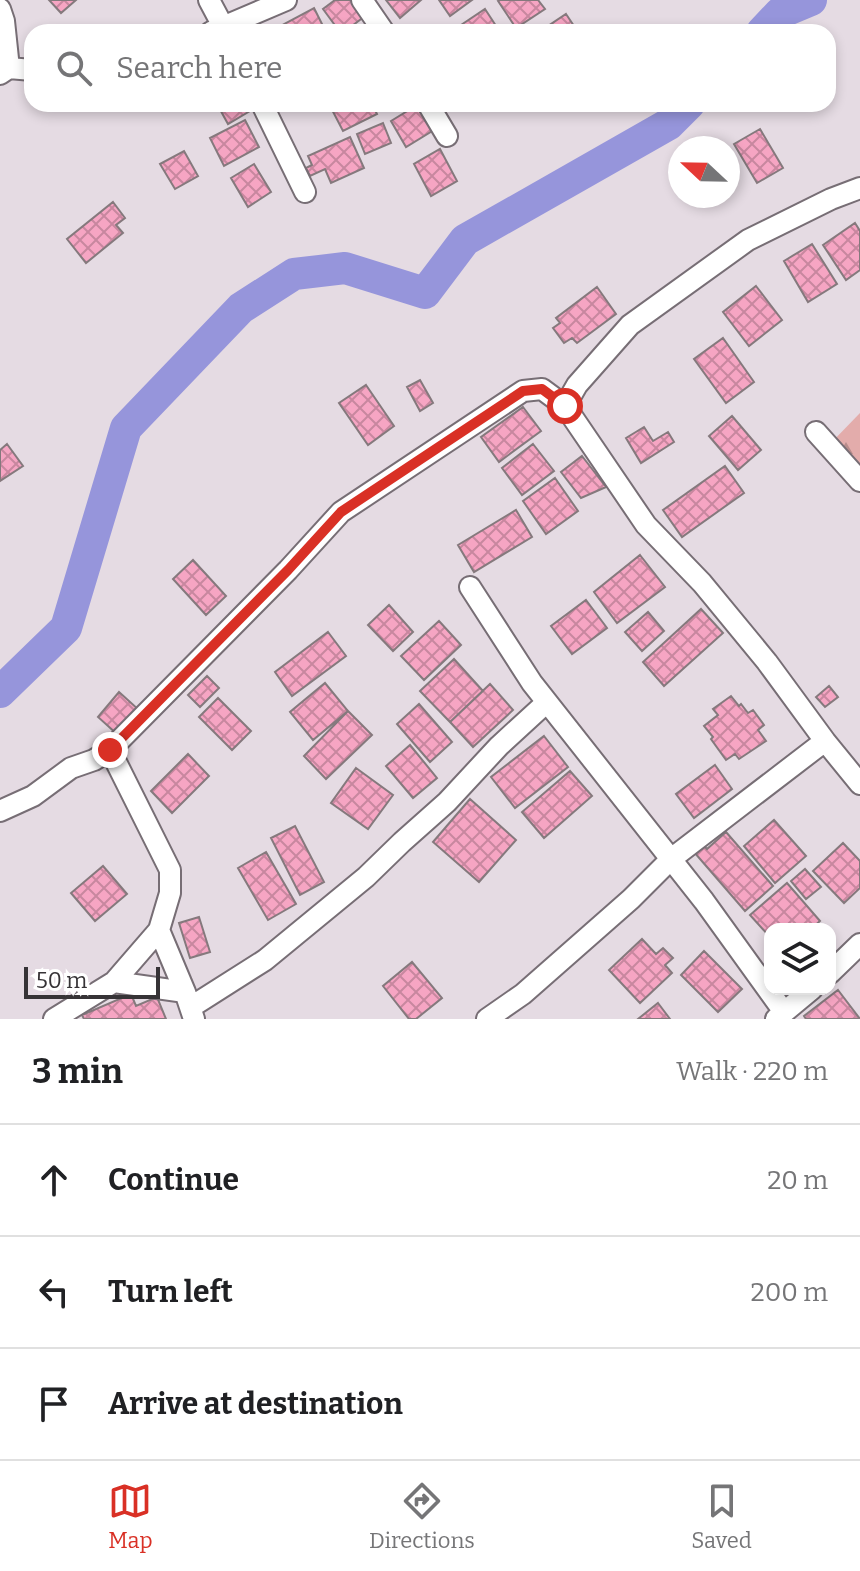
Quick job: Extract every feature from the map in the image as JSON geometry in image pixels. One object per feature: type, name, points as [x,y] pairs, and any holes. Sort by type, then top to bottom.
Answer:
[{"type":"street","points":[[209,0],[218,24]]},
{"type":"street","points":[[233,24],[286,0]]},
{"type":"street","points":[[362,0],[378,24]]},
{"type":"street","points":[[0,9],[4,21],[4,71],[24,70]]},
{"type":"street","points":[[266,112],[305,192]]},
{"type":"street","points":[[433,112],[447,136]]},
{"type":"street","points":[[565,406],[577,385],[630,325],[748,240],[860,188]]},
{"type":"street","points":[[0,811],[33,796],[71,768],[110,750],[341,512],[523,391],[542,389],[565,406],[646,525],[702,583],[860,784]]},
{"type":"street","points":[[816,432],[860,481]]},
{"type":"street","points":[[470,587],[532,683],[704,901],[780,1016],[805,995]]},
{"type":"street","points":[[114,982],[190,1006],[265,960],[366,877],[547,702]]},
{"type":"street","points":[[487,1019],[523,994],[631,899],[671,859],[825,741]]},
{"type":"street","points":[[54,1019],[114,982],[159,930],[170,893],[170,870],[110,750]]},
{"type":"street","points":[[159,930],[190,1006]]},
{"type":"street","points":[[836,967],[860,944]]},
{"type":"green space","points":[[860,413],[860,475],[828,446]]},
{"type":"building","points":[[49,0],[76,0],[61,13]]},
{"type":"building","points":[[335,0],[353,0],[365,16],[354,24],[334,24],[323,9]]},
{"type":"building","points":[[386,0],[421,0],[400,18]]},
{"type":"building","points":[[439,0],[472,0],[450,16]]},
{"type":"building","points":[[538,0],[545,9],[522,24],[513,24],[498,1]]},
{"type":"building","points":[[314,8],[322,24],[284,24]]},
{"type":"building","points":[[485,9],[495,24],[462,24]]},
{"type":"building","points":[[566,14],[573,24],[551,24]]},
{"type":"building","points":[[221,112],[248,112],[228,124]]},
{"type":"building","points":[[333,112],[376,112],[377,114],[343,131]]},
{"type":"building","points":[[406,112],[424,112],[434,130],[406,147],[391,121]]},
{"type":"building","points":[[245,120],[259,147],[224,166],[210,138]]},
{"type":"building","points":[[383,123],[391,143],[365,154],[357,134]]},
{"type":"building","points":[[760,129],[783,168],[757,183],[740,154],[740,141]]},
{"type":"building","points":[[350,137],[364,168],[331,183],[325,169],[310,176],[306,168],[312,165],[308,156]]},
{"type":"building","points":[[440,149],[457,181],[431,196],[414,164]]},
{"type":"building","points":[[184,151],[198,176],[175,189],[160,164]]},
{"type":"building","points":[[254,164],[271,192],[248,207],[231,178]]},
{"type":"building","points":[[113,202],[125,218],[116,225],[123,233],[86,263],[67,239]]},
{"type":"building","points":[[855,223],[860,231],[860,270],[846,280],[823,245]]},
{"type":"building","points":[[812,244],[837,284],[808,302],[784,261]]},
{"type":"building","points":[[756,286],[782,320],[749,346],[723,312]]},
{"type":"building","points":[[597,287],[616,314],[577,343],[572,338],[564,343],[553,328],[560,323],[556,318]]},
{"type":"building","points":[[723,338],[754,382],[726,403],[694,359]]},
{"type":"building","points":[[420,380],[433,403],[420,411],[407,387]]},
{"type":"building","points":[[366,385],[394,426],[368,445],[339,403]]},
{"type":"building","points":[[523,407],[541,431],[499,462],[481,437]]},
{"type":"building","points":[[732,416],[761,450],[738,470],[709,436]]},
{"type":"building","points":[[644,427],[653,441],[668,432],[674,442],[641,463],[626,438]]},
{"type":"building","points":[[7,444],[23,466],[0,481],[0,450]]},
{"type":"building","points":[[533,444],[554,471],[522,495],[502,468]]},
{"type":"building","points":[[582,456],[606,487],[581,498],[561,472]]},
{"type":"building","points":[[725,466],[744,493],[682,537],[663,510]]},
{"type":"building","points":[[555,478],[578,511],[546,534],[523,501]]},
{"type":"building","points":[[516,510],[532,537],[474,572],[458,545]]},
{"type":"building","points":[[640,555],[665,587],[617,623],[594,592]]},
{"type":"building","points":[[193,560],[226,596],[206,615],[173,579]]},
{"type":"building","points":[[586,600],[607,628],[572,654],[551,626]]},
{"type":"building","points":[[389,605],[413,632],[393,651],[368,625]]},
{"type":"building","points":[[701,609],[723,633],[664,686],[643,662]]},
{"type":"building","points":[[648,612],[664,631],[642,651],[625,632]]},
{"type":"building","points":[[439,621],[461,645],[424,680],[401,656]]},
{"type":"building","points":[[328,632],[346,656],[292,696],[275,672]]},
{"type":"building","points":[[454,659],[483,691],[450,722],[420,691]]},
{"type":"building","points":[[207,676],[219,688],[200,707],[188,695]]},
{"type":"building","points":[[325,683],[348,711],[313,740],[290,712]]},
{"type":"building","points":[[490,684],[513,710],[473,747],[450,722]]},
{"type":"building","points":[[829,686],[838,697],[825,707],[816,697]]},
{"type":"building","points":[[119,692],[139,710],[118,735],[98,717]]},
{"type":"building","points":[[731,696],[748,713],[753,710],[764,725],[758,730],[766,741],[739,759],[735,754],[726,760],[704,726],[718,715],[713,709]]},
{"type":"building","points":[[218,698],[251,731],[232,750],[199,717]]},
{"type":"building","points":[[419,704],[452,742],[430,762],[397,724]]},
{"type":"building","points":[[348,711],[372,735],[326,779],[304,756]]},
{"type":"building","points":[[544,736],[568,767],[515,808],[491,777]]},
{"type":"building","points":[[410,745],[437,778],[413,798],[386,766]]},
{"type":"building","points":[[188,754],[209,776],[172,813],[151,791]]},
{"type":"building","points":[[715,765],[732,789],[694,818],[676,794]]},
{"type":"building","points":[[356,768],[393,795],[368,829],[331,803]]},
{"type":"building","points":[[570,771],[592,796],[544,838],[522,812]]},
{"type":"building","points":[[470,799],[516,840],[479,882],[433,842]]},
{"type":"building","points":[[774,820],[806,856],[775,883],[744,846]]},
{"type":"building","points":[[295,826],[324,882],[300,895],[271,838]]},
{"type":"building","points":[[726,832],[773,886],[745,911],[694,852],[702,844],[707,849]]},
{"type":"building","points":[[843,843],[860,861],[860,888],[844,903],[813,871]]},
{"type":"building","points":[[266,852],[296,904],[268,920],[238,868]]},
{"type":"building","points":[[103,866],[127,894],[95,921],[71,893]]},
{"type":"building","points":[[805,869],[821,887],[806,899],[791,881]]},
{"type":"building","points":[[787,883],[820,921],[764,923],[764,930],[750,915]]},
{"type":"building","points":[[199,917],[210,952],[190,958],[179,923]]},
{"type":"building","points":[[642,939],[656,954],[663,948],[673,958],[665,965],[672,973],[640,1003],[609,970]]},
{"type":"building","points":[[704,951],[742,989],[718,1012],[681,975]]},
{"type":"building","points":[[412,962],[442,998],[416,1019],[409,1019],[383,986]]},
{"type":"building","points":[[838,990],[860,1019],[806,1019],[804,1016],[831,995],[836,995]]},
{"type":"building","points":[[131,994],[136,1006],[157,997],[166,1019],[84,1019],[82,1015]]},
{"type":"building","points":[[658,1003],[670,1019],[638,1019]]},
{"type":"waterway","points":[[770,24],[780,13],[811,0]]},
{"type":"waterway","points":[[0,692],[66,628],[126,428],[241,308],[294,274],[345,268],[425,293],[465,240],[669,124],[681,112]]},
{"type":"route","points":[[110,750],[341,512],[523,391],[542,389],[565,406]]}]
